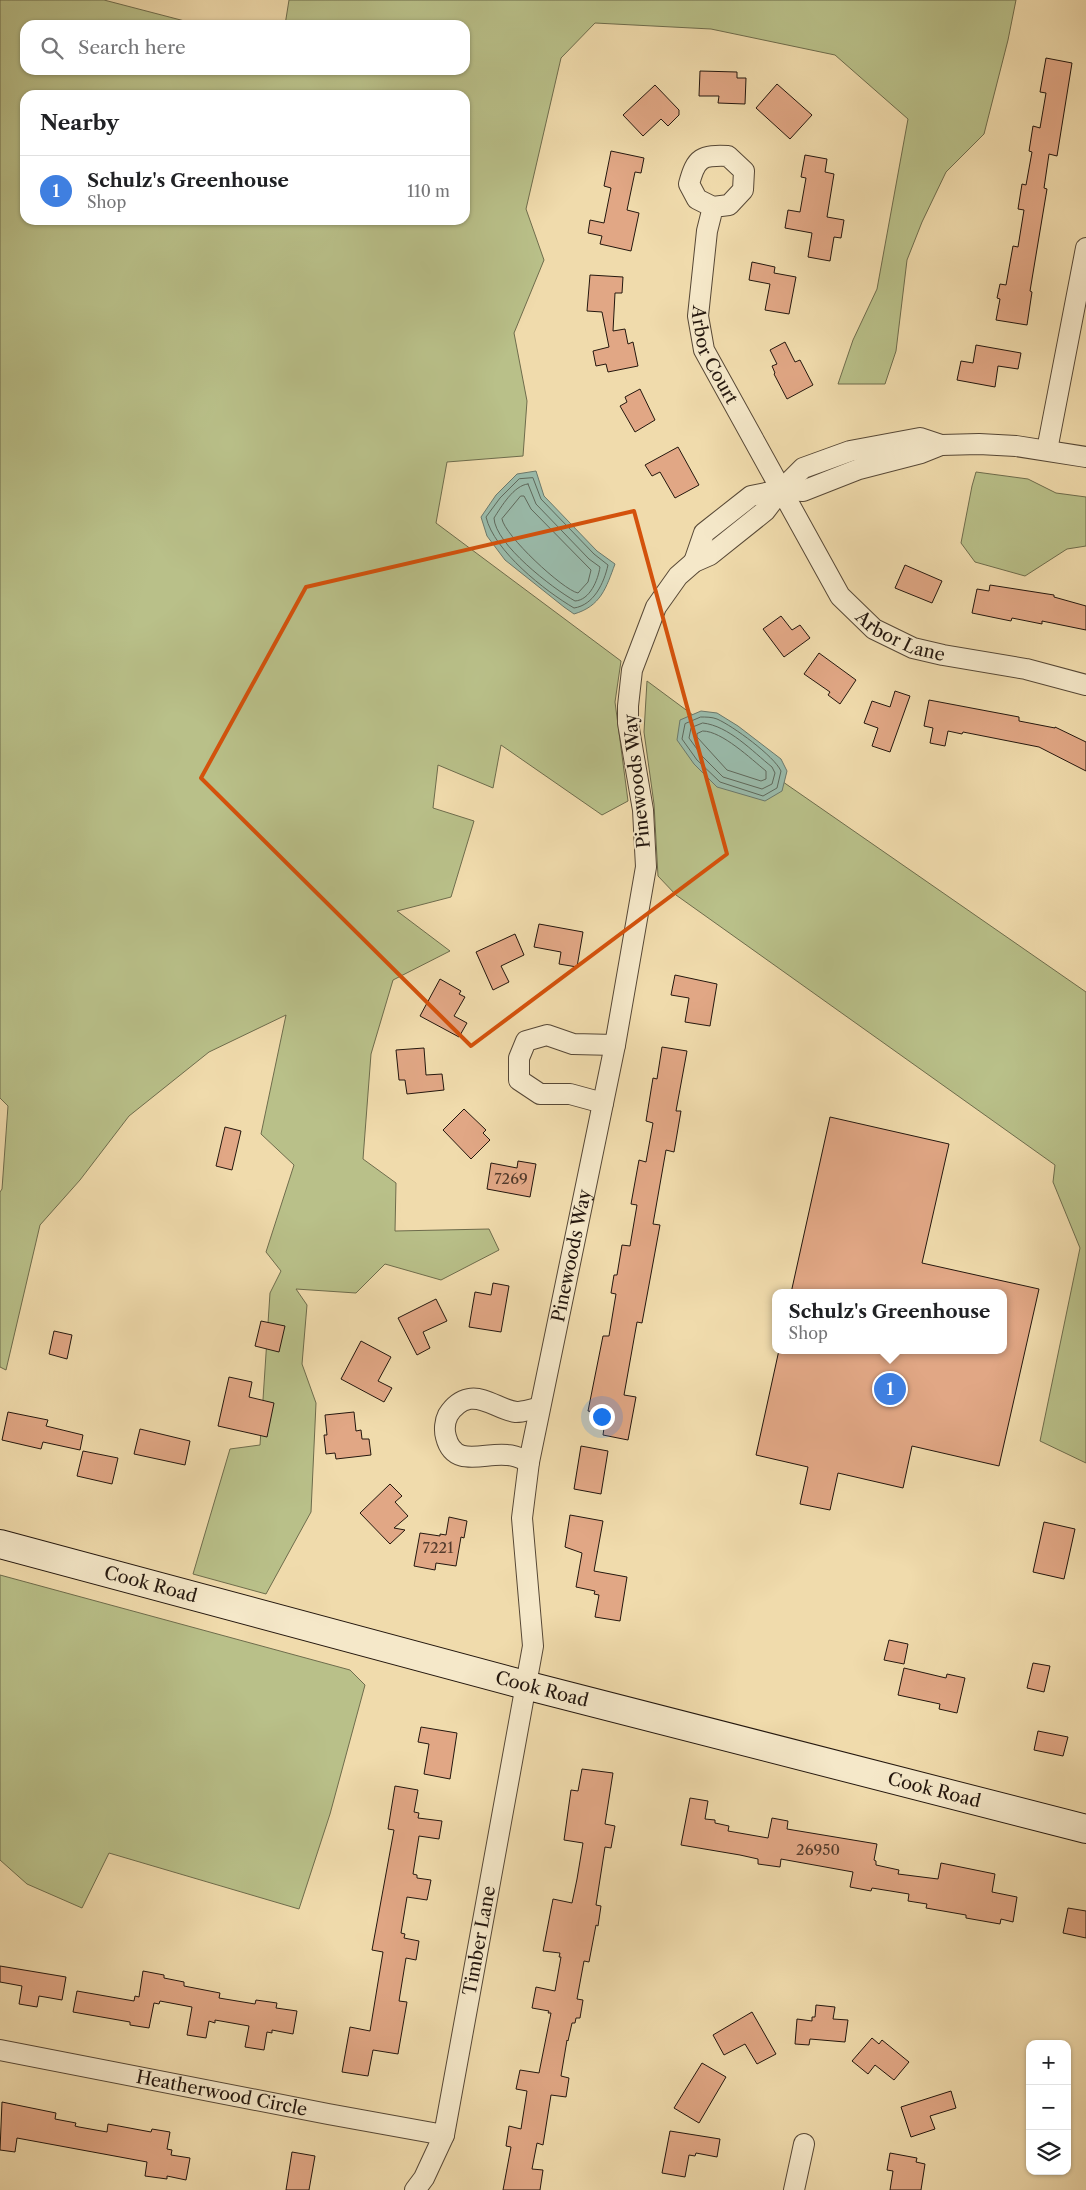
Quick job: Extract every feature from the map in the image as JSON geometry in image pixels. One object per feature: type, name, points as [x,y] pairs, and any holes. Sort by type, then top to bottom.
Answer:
[{"type":"street","name":"Arbor Court","points":[[713,207],[706,231],[698,316],[704,350],[781,490]]},
{"type":"street","points":[[1047,450],[1086,248]]},
{"type":"street","points":[[781,490],[803,491],[859,469],[921,453],[941,445],[998,445],[1047,450],[1086,457]]},
{"type":"street","name":"Pinewoods Way","points":[[525,1685],[533,1646],[522,1518],[529,1462],[615,1045],[646,867],[643,810],[628,723],[632,670],[656,608],[678,576],[694,562],[710,555],[765,511],[781,490]]},
{"type":"street","name":"Arbor Lane","points":[[781,490],[840,596],[874,629],[912,648],[1026,669],[1086,685]]},
{"type":"street","points":[[603,1103],[570,1094],[540,1094],[519,1080],[519,1058],[526,1041],[547,1035],[573,1044],[615,1045]]},
{"type":"street","points":[[529,1462],[508,1455],[489,1455],[473,1458],[458,1454],[448,1446],[445,1431],[447,1417],[456,1404],[470,1398],[516,1412],[539,1408]]},
{"type":"street","name":"Cook Road","points":[[0,1544],[525,1685],[1086,1829]]},
{"type":"street","name":"Timber Lane","points":[[415,2190],[424,2178],[444,2135],[525,1685]]},
{"type":"street","name":"Heatherwood Circle","points":[[0,2050],[444,2135]]},
{"type":"street","points":[[794,2190],[804,2144]]},
{"type":"highlighted area","points":[[634,511],[727,854],[471,1046],[201,778],[306,587]]},
{"type":"green space","points":[[0,0],[104,0],[181,20],[20,20],[20,75],[470,75],[470,20],[286,20],[289,0],[1016,0],[1008,40],[984,134],[946,172],[922,222],[907,260],[896,351],[885,384],[838,384],[853,340],[877,289],[908,119],[835,55],[711,29],[595,23],[561,58],[526,209],[544,260],[514,333],[527,401],[523,456],[447,462],[436,523],[621,661],[615,702],[628,801],[602,815],[501,745],[493,788],[438,765],[433,808],[474,821],[451,897],[397,911],[450,951],[393,980],[371,1054],[363,1159],[396,1183],[395,1231],[489,1229],[499,1250],[441,1280],[385,1264],[356,1293],[296,1289],[307,1305],[302,1364],[316,1403],[311,1512],[266,1594],[193,1574],[230,1449],[260,1445],[270,1293],[281,1271],[266,1252],[294,1165],[261,1134],[286,1015],[209,1052],[129,1116],[80,1180],[40,1225],[6,1370],[0,1367],[0,1192],[2,1189],[8,1106],[0,1098]]},
{"type":"green space","points":[[976,472],[1028,479],[1056,493],[1086,497],[1086,546],[1067,549],[1025,576],[975,562],[961,543]]},
{"type":"green space","points":[[647,681],[786,784],[1086,992],[1086,1463],[1040,1441],[1080,1248],[1053,1182],[1055,1165],[676,895],[658,876],[654,804],[644,732]]},
{"type":"green space","points":[[0,1575],[350,1670],[365,1685],[330,1814],[299,1909],[109,1853],[82,1908],[27,1884],[0,1860]]},
{"type":"water","points":[[536,471],[544,496],[597,551],[615,564],[601,595],[591,606],[574,614],[505,560],[487,536],[481,517],[496,495],[517,474]]},
{"type":"water","points":[[701,711],[717,713],[738,726],[781,759],[787,771],[782,791],[765,801],[717,787],[694,764],[677,740],[680,720]]},
{"type":"building","points":[[1046,58],[1072,63],[1057,156],[1049,154],[1044,188],[1047,189],[1030,291],[1032,292],[1027,325],[996,320],[1000,299],[997,298],[1000,284],[1006,285],[1013,246],[1018,247],[1024,210],[1018,209],[1022,184],[1026,185],[1032,152],[1029,151],[1033,126],[1040,128],[1046,93],[1040,92]]},
{"type":"building","points":[[700,71],[737,72],[737,78],[746,78],[745,104],[718,103],[719,96],[699,96]]},
{"type":"building","points":[[777,84],[812,115],[790,139],[756,108]]},
{"type":"building","points":[[655,85],[679,110],[679,115],[668,126],[661,119],[643,136],[623,115]]},
{"type":"building","points":[[611,151],[644,158],[641,173],[635,172],[627,210],[639,213],[631,251],[600,244],[602,236],[588,233],[590,220],[604,223],[611,188],[604,186]]},
{"type":"building","points":[[805,155],[827,159],[825,172],[834,174],[827,217],[844,220],[841,238],[834,237],[830,261],[808,257],[812,233],[785,228],[788,210],[800,212],[806,178],[801,177]]},
{"type":"building","points":[[752,262],[775,267],[774,273],[796,277],[789,314],[765,310],[770,284],[749,280]]},
{"type":"building","points":[[590,275],[623,277],[622,293],[615,293],[613,331],[625,329],[628,344],[633,342],[638,366],[608,372],[606,364],[596,366],[593,351],[609,347],[602,312],[587,311]]},
{"type":"building","points":[[785,342],[795,362],[800,360],[813,385],[787,399],[774,374],[772,366],[777,364],[770,350]]},
{"type":"building","points":[[976,345],[1021,353],[1018,369],[998,366],[995,387],[957,380],[961,361],[973,363]]},
{"type":"building","points":[[640,389],[655,420],[635,432],[620,406],[627,402],[625,397]]},
{"type":"building","points":[[678,447],[699,485],[675,498],[660,472],[652,476],[645,465]]},
{"type":"building","points":[[905,565],[942,581],[932,603],[895,588]]},
{"type":"building","points":[[990,585],[1054,595],[1054,597],[1086,606],[1086,630],[1042,621],[1042,624],[1012,618],[1011,621],[972,613],[977,589],[989,591]]},
{"type":"building","points":[[781,616],[792,630],[800,625],[810,638],[784,657],[763,629]]},
{"type":"building","points":[[819,653],[856,680],[840,704],[828,695],[830,692],[804,674]]},
{"type":"building","points":[[895,691],[910,696],[890,752],[872,746],[878,728],[864,723],[872,701],[890,707]]},
{"type":"building","points":[[929,700],[1019,717],[1019,721],[1055,727],[1086,742],[1086,771],[1039,747],[963,732],[962,734],[948,731],[945,746],[930,743],[933,728],[924,726]]},
{"type":"building","points":[[539,924],[583,932],[577,967],[559,964],[561,952],[534,947]]},
{"type":"building","points":[[515,934],[524,955],[501,966],[509,982],[493,990],[476,952]]},
{"type":"building","points":[[675,975],[717,984],[710,1026],[685,1022],[689,998],[671,995]]},
{"type":"building","points":[[440,979],[461,991],[459,994],[465,997],[454,1016],[467,1023],[459,1037],[420,1016]]},
{"type":"building","points":[[662,1047],[687,1051],[676,1111],[681,1111],[674,1152],[666,1150],[653,1224],[660,1225],[642,1323],[637,1322],[624,1395],[636,1397],[628,1440],[603,1435],[606,1414],[588,1411],[603,1336],[609,1336],[616,1294],[611,1293],[614,1275],[617,1275],[622,1245],[630,1246],[637,1205],[631,1204],[639,1160],[646,1162],[653,1123],[646,1121],[653,1078],[657,1079]]},
{"type":"building","points":[[424,1048],[426,1075],[442,1074],[444,1090],[407,1094],[405,1080],[399,1080],[396,1050]]},
{"type":"building","points":[[464,1109],[486,1130],[483,1133],[490,1140],[471,1159],[443,1130]]},
{"type":"building","points":[[830,1117],[949,1144],[922,1263],[1039,1289],[999,1466],[912,1446],[903,1488],[838,1473],[830,1510],[800,1504],[808,1467],[756,1455],[778,1354],[1007,1354],[1007,1289],[792,1289]]},
{"type":"building","points":[[225,1127],[241,1131],[232,1170],[216,1166]]},
{"type":"building","points":[[518,1161],[536,1164],[530,1197],[487,1189],[491,1163],[517,1168]]},
{"type":"building","points":[[493,1283],[509,1286],[501,1332],[469,1327],[475,1292],[491,1295]]},
{"type":"building","points":[[436,1299],[447,1321],[423,1332],[430,1348],[417,1355],[398,1318]]},
{"type":"building","points":[[261,1321],[285,1326],[279,1352],[255,1346]]},
{"type":"building","points":[[54,1331],[72,1335],[67,1359],[49,1354]]},
{"type":"building","points":[[361,1341],[391,1357],[378,1381],[392,1388],[384,1402],[341,1379]]},
{"type":"building","points":[[229,1377],[252,1382],[249,1397],[274,1403],[267,1437],[218,1426]]},
{"type":"building","points":[[8,1412],[48,1420],[46,1426],[83,1435],[80,1450],[43,1442],[41,1449],[2,1440]]},
{"type":"building","points":[[354,1412],[356,1431],[361,1430],[362,1439],[369,1439],[371,1455],[336,1459],[335,1453],[326,1454],[324,1435],[327,1435],[325,1415]]},
{"type":"building","points":[[140,1429],[190,1441],[185,1465],[134,1454]]},
{"type":"building","points":[[581,1446],[608,1451],[601,1494],[574,1489]]},
{"type":"building","points":[[83,1451],[118,1458],[112,1484],[77,1476]]},
{"type":"building","points":[[390,1484],[402,1496],[395,1502],[408,1516],[394,1528],[405,1530],[390,1544],[360,1513]]},
{"type":"building","points":[[570,1515],[603,1521],[594,1571],[627,1577],[620,1621],[595,1617],[599,1595],[594,1594],[595,1591],[576,1587],[582,1553],[565,1547]]},
{"type":"building","points":[[449,1517],[467,1521],[464,1538],[461,1537],[456,1566],[436,1563],[435,1570],[414,1566],[420,1533],[446,1535]]},
{"type":"building","points":[[1044,1522],[1075,1529],[1064,1579],[1033,1572]]},
{"type":"building","points":[[889,1640],[908,1644],[904,1664],[884,1660]]},
{"type":"building","points":[[1033,1663],[1050,1666],[1044,1692],[1027,1688]]},
{"type":"building","points":[[904,1668],[946,1678],[947,1674],[965,1678],[957,1713],[939,1709],[940,1704],[898,1695]]},
{"type":"building","points":[[421,1727],[457,1733],[450,1779],[424,1774],[429,1744],[418,1742]]},
{"type":"building","points":[[1038,1731],[1068,1737],[1063,1756],[1034,1750]]},
{"type":"building","points":[[582,1769],[613,1773],[605,1824],[615,1826],[611,1848],[605,1847],[596,1905],[601,1906],[598,1926],[596,1925],[589,1962],[584,1961],[577,1999],[583,2000],[580,2018],[576,2018],[575,2023],[572,2023],[567,2040],[561,2076],[569,2078],[566,2097],[551,2095],[543,2145],[537,2143],[532,2169],[543,2170],[540,2190],[503,2190],[511,2147],[506,2146],[509,2126],[521,2129],[527,2091],[516,2089],[520,2070],[539,2073],[551,2013],[532,2008],[536,1987],[555,1991],[561,1957],[559,1957],[560,1953],[543,1951],[553,1899],[572,1903],[577,1879],[583,1843],[564,1840],[571,1790],[578,1791]]},
{"type":"building","points":[[395,1786],[418,1790],[414,1812],[419,1813],[418,1818],[442,1821],[439,1839],[419,1836],[413,1874],[417,1875],[417,1878],[431,1880],[427,1900],[407,1897],[401,1933],[405,1934],[404,1938],[419,1941],[416,1960],[406,1958],[399,2001],[407,2002],[398,2054],[373,2050],[368,2076],[342,2072],[350,2027],[370,2031],[383,1952],[372,1950],[394,1830],[388,1829]]},
{"type":"building","points":[[690,1798],[708,1801],[705,1819],[715,1820],[715,1823],[729,1826],[728,1831],[768,1838],[772,1818],[788,1821],[787,1829],[877,1844],[874,1860],[876,1865],[899,1870],[898,1874],[938,1879],[941,1863],[995,1874],[992,1892],[1017,1897],[1013,1922],[1001,1919],[1000,1924],[966,1918],[966,1915],[926,1908],[927,1904],[908,1901],[909,1894],[872,1888],[871,1891],[850,1887],[853,1872],[781,1859],[780,1867],[758,1864],[758,1859],[681,1845]]},
{"type":"building","points":[[1068,1908],[1086,1911],[1086,1938],[1063,1933]]},
{"type":"building","points":[[0,1966],[66,1977],[62,2000],[39,1996],[37,2007],[19,2004],[22,1986],[0,1982]]},
{"type":"building","points":[[143,1971],[164,1975],[164,1978],[184,1982],[184,1986],[220,1993],[219,1998],[255,2004],[256,2000],[277,2003],[276,2008],[297,2011],[293,2034],[272,2030],[272,2033],[267,2032],[264,2050],[245,2047],[249,2026],[215,2020],[215,2023],[209,2021],[206,2038],[187,2035],[192,2007],[160,2001],[159,2004],[154,2003],[149,2028],[130,2025],[130,2022],[73,2012],[77,1991],[134,2001],[135,1996],[139,1997]]},
{"type":"building","points":[[816,2005],[835,2007],[833,2019],[848,2020],[845,2042],[810,2039],[809,2045],[795,2044],[797,2019],[812,2021],[812,2017],[815,2017]]},
{"type":"building","points":[[752,2012],[776,2054],[757,2064],[745,2044],[724,2055],[713,2035]]},
{"type":"building","points":[[872,2038],[879,2044],[882,2040],[909,2062],[894,2080],[875,2065],[868,2074],[852,2061]]},
{"type":"building","points":[[702,2063],[726,2077],[699,2123],[674,2108]]},
{"type":"building","points":[[951,2091],[956,2108],[930,2116],[935,2129],[911,2137],[901,2107]]},
{"type":"building","points":[[2,2102],[56,2113],[55,2119],[76,2123],[75,2126],[107,2132],[108,2124],[151,2132],[152,2129],[170,2132],[167,2149],[172,2150],[171,2155],[190,2158],[186,2180],[167,2176],[167,2179],[145,2176],[147,2162],[17,2138],[15,2152],[0,2150]]},
{"type":"building","points":[[670,2131],[720,2139],[717,2157],[696,2153],[695,2156],[689,2155],[685,2177],[662,2173]]},
{"type":"building","points":[[292,2152],[315,2156],[309,2190],[286,2190]]},
{"type":"building","points":[[890,2153],[917,2158],[916,2162],[925,2164],[921,2190],[890,2190],[893,2171],[887,2170]]},
{"type":"place","name":"Schulz's Greenhouse","points":[[890,1389]]}]
